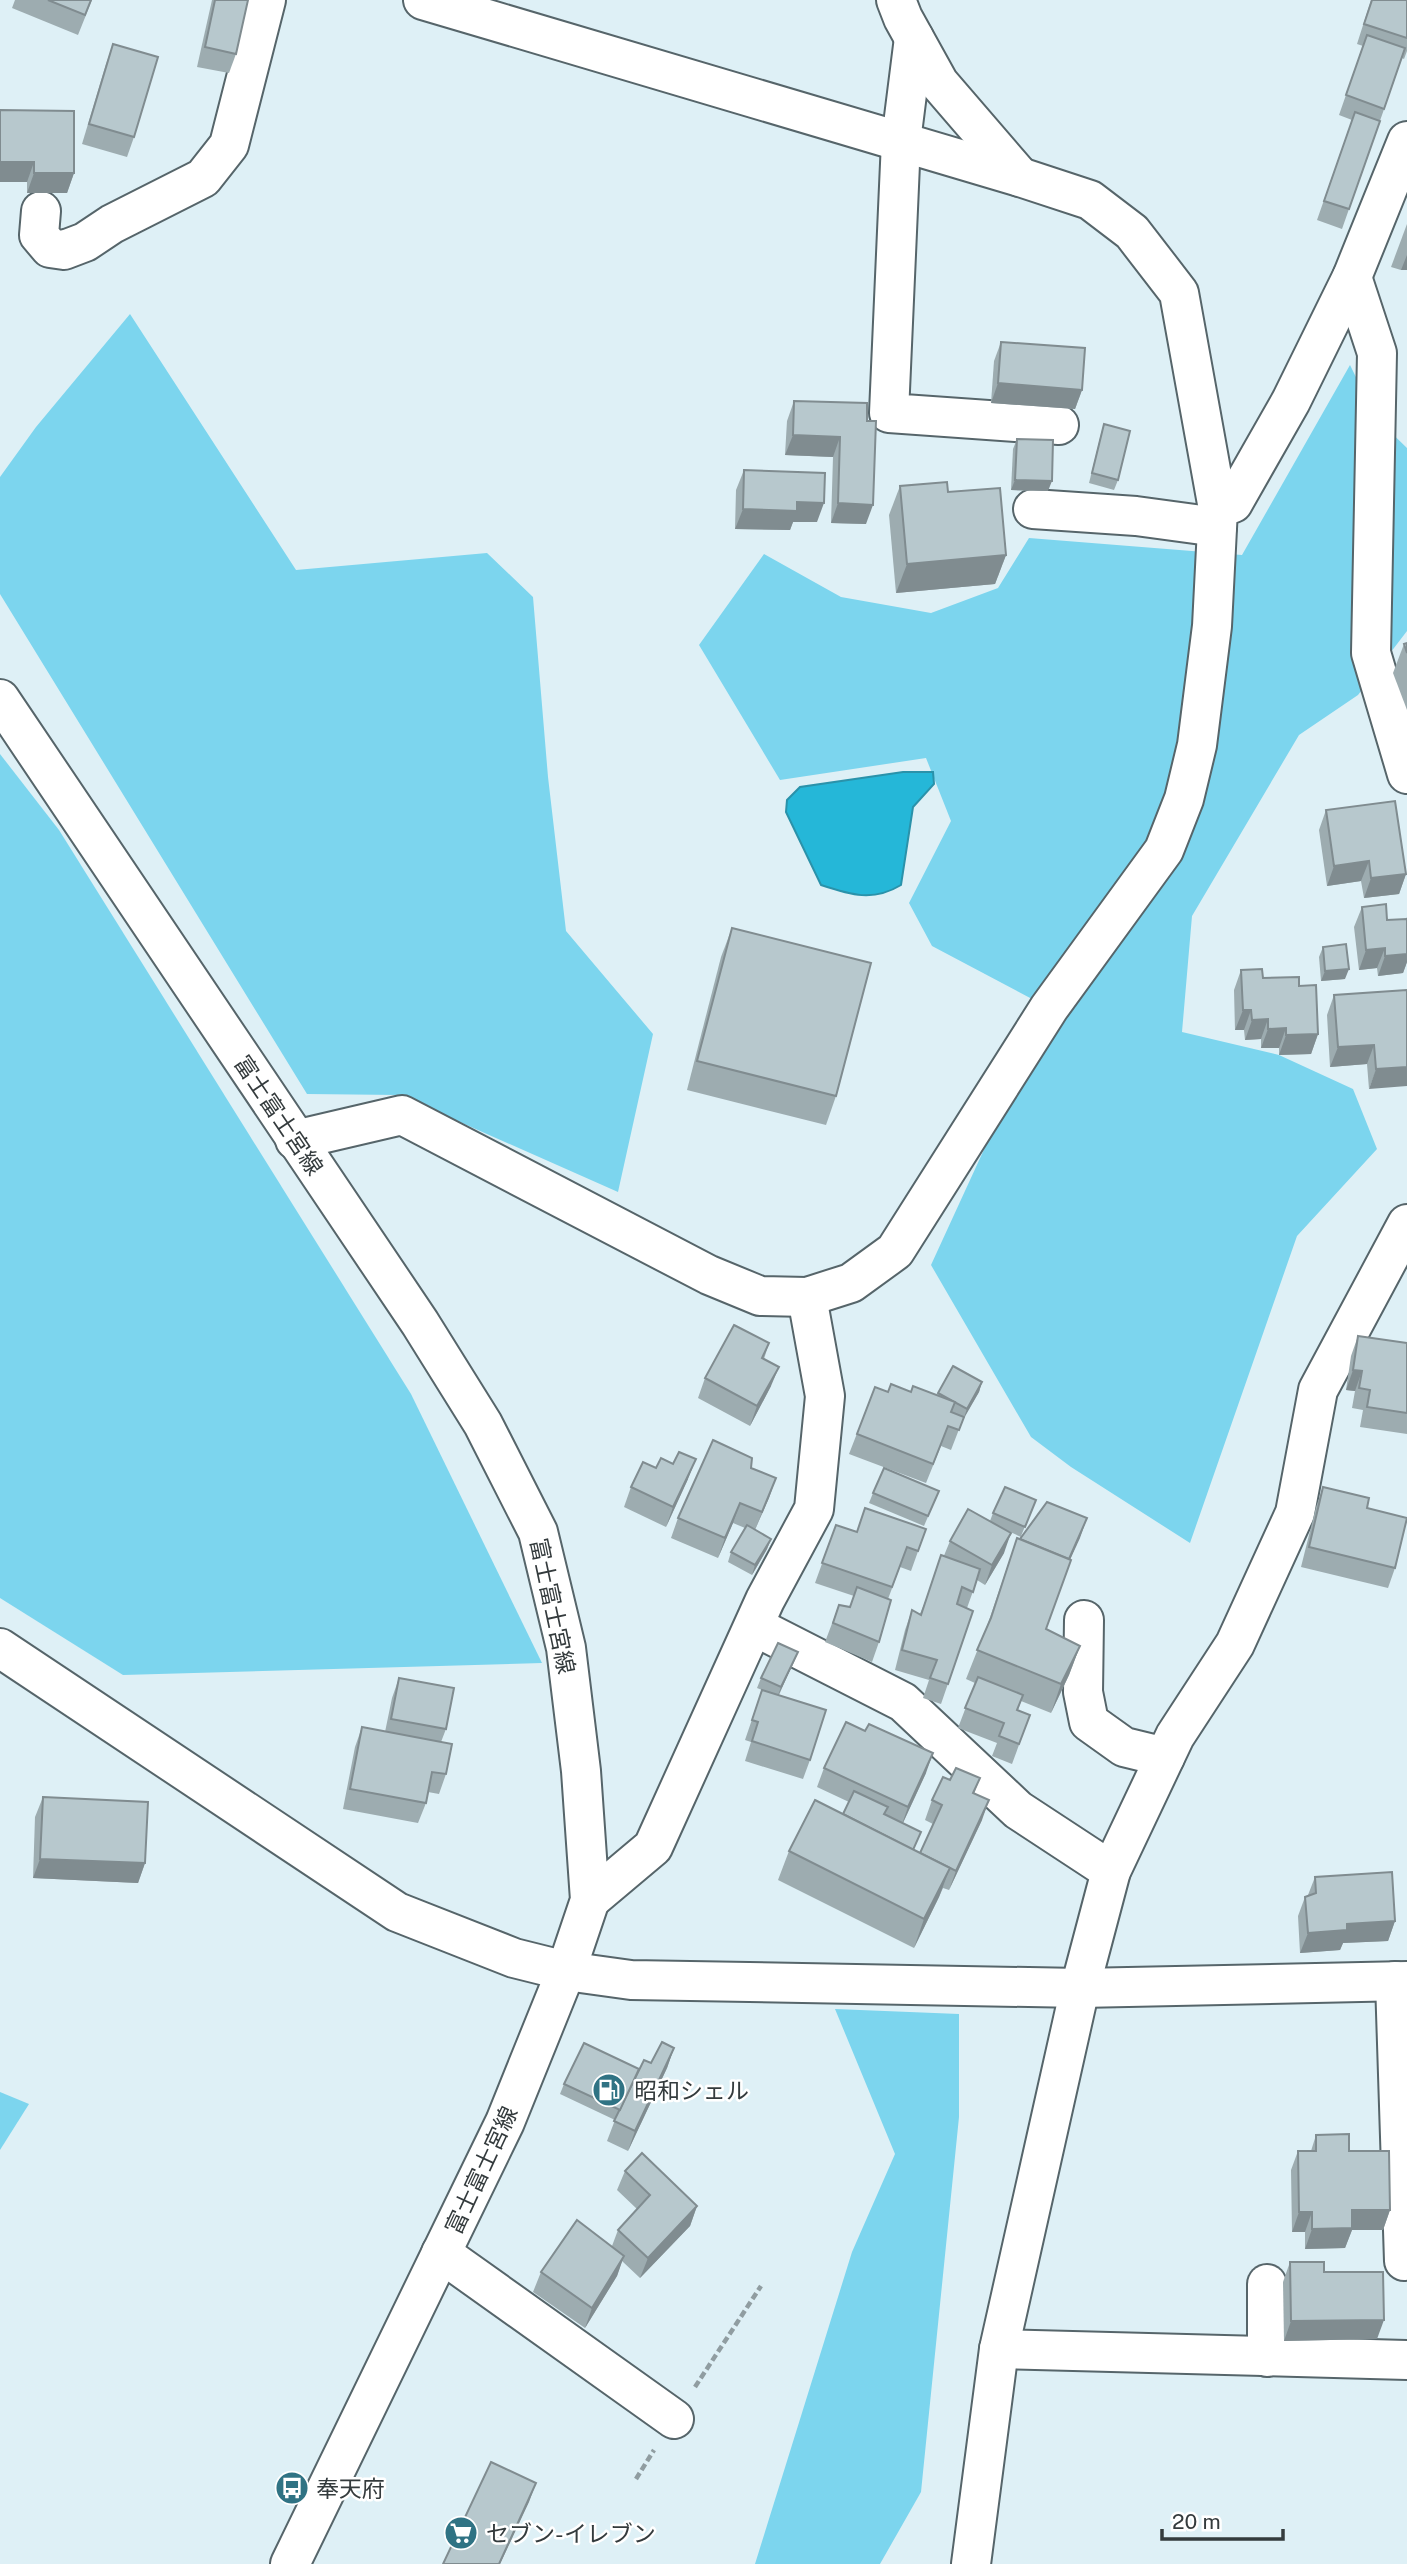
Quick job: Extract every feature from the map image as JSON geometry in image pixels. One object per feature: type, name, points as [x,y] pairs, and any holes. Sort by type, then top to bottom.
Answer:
[{"type":"street","points":[[41,211],[39,235],[50,248],[64,250],[85,242],[112,224],[204,178],[229,145],[266,0]]},
{"type":"street","points":[[295,1140],[402,1115],[709,1275],[760,1296],[807,1297],[852,1283],[895,1251],[1049,1008],[1164,850],[1184,799],[1197,745],[1212,626],[1218,518],[1179,293],[1132,232],[1090,200],[1020,177],[423,0]]},
{"type":"street","points":[[896,0],[939,83],[1020,177]]},
{"type":"street","points":[[914,38],[901,141],[889,413],[1059,425]]},
{"type":"street","points":[[1033,509],[1218,518],[1233,503],[1291,401],[1352,277],[1407,142]]},
{"type":"street","points":[[1352,277],[1377,354],[1371,653],[1407,774]]},
{"type":"street","name":"富士富士宮線","points":[[0,699],[420,1323],[483,1424],[538,1532],[566,1648],[582,1771],[590,1900],[566,1971],[505,2122],[290,2564]]},
{"type":"street","points":[[971,2564],[999,2349],[1080,1988],[1111,1871],[1175,1736],[1236,1644],[1295,1513],[1318,1390],[1407,1224]]},
{"type":"street","points":[[590,1900],[653,1847],[754,1626],[814,1509],[825,1396],[807,1297]]},
{"type":"street","points":[[1084,1620],[1083,1692],[1089,1721],[1124,1748],[1165,1757]]},
{"type":"street","points":[[754,1626],[903,1702],[1018,1810],[1111,1871]]},
{"type":"street","points":[[0,1648],[397,1912],[514,1958],[566,1971],[631,1980],[1080,1988],[1401,1981],[1404,2261]]},
{"type":"street","points":[[441,2253],[674,2419]]},
{"type":"street","points":[[1267,2284],[1267,2357]]},
{"type":"street","points":[[999,2349],[1407,2360]]},
{"type":"path","points":[[636,2479],[761,2286]]},
{"type":"shaded area","points":[[130,314],[296,570],[487,553],[533,597],[548,777],[566,931],[653,1034],[618,1192],[399,1095],[307,1094],[0,594],[0,477],[36,427]]},
{"type":"shaded area","points":[[1350,365],[1376,418],[1407,448],[1407,631],[1358,695],[1299,735],[1192,916],[1182,1032],[1279,1055],[1353,1089],[1377,1149],[1297,1236],[1190,1543],[1071,1467],[1031,1437],[931,1265],[1049,1008],[932,946],[909,903],[951,821],[926,758],[780,780],[699,645],[764,554],[841,597],[931,613],[998,588],[1029,538],[1242,555]]},
{"type":"shaded area","points":[[0,754],[59,830],[411,1394],[542,1663],[123,1675],[0,1598]]},
{"type":"shaded area","points":[[903,772],[933,772],[934,784],[913,807],[901,885],[881,894],[862,895],[821,885],[786,812],[787,800],[800,787]]},
{"type":"shaded area","points":[[835,2009],[959,2014],[959,2117],[921,2492],[880,2564],[755,2564],[852,2252],[895,2154]]},
{"type":"shaded area","points":[[0,2092],[29,2104],[0,2150]]},
{"type":"building","points":[[48,0],[91,0],[85,15]]},
{"type":"building","points":[[215,0],[248,0],[236,54],[205,47]]},
{"type":"building","points":[[1372,0],[1407,0],[1407,38],[1364,24]]},
{"type":"building","points":[[1367,35],[1405,48],[1384,109],[1346,95]]},
{"type":"building","points":[[113,44],[158,57],[134,137],[89,124]]},
{"type":"building","points":[[0,110],[74,111],[74,173],[34,173],[34,162],[0,162]]},
{"type":"building","points":[[1355,112],[1380,121],[1349,209],[1324,201]]},
{"type":"building","points":[[1001,342],[1085,348],[1082,390],[998,383]]},
{"type":"building","points":[[794,401],[867,403],[867,421],[876,421],[873,505],[838,503],[840,437],[793,435]]},
{"type":"building","points":[[1104,424],[1130,431],[1118,480],[1092,473]]},
{"type":"building","points":[[1017,439],[1053,440],[1052,481],[1015,480]]},
{"type":"building","points":[[744,470],[825,473],[824,503],[797,502],[797,511],[743,509]]},
{"type":"building","points":[[947,482],[948,492],[1000,488],[1006,555],[907,564],[900,486]]},
{"type":"building","points":[[1395,801],[1406,874],[1371,878],[1369,861],[1334,866],[1326,810]]},
{"type":"building","points":[[1386,904],[1387,920],[1407,919],[1407,954],[1385,956],[1385,948],[1366,950],[1362,907]]},
{"type":"building","points":[[732,928],[871,963],[836,1096],[697,1061]]},
{"type":"building","points":[[1346,944],[1349,969],[1325,971],[1323,947]]},
{"type":"building","points":[[1262,969],[1263,978],[1299,977],[1299,986],[1316,985],[1318,1034],[1286,1035],[1286,1028],[1268,1029],[1268,1019],[1252,1020],[1251,1010],[1243,1010],[1241,970]]},
{"type":"building","points":[[1407,990],[1407,1067],[1376,1069],[1374,1045],[1338,1047],[1334,995]]},
{"type":"building","points":[[734,1325],[769,1343],[762,1358],[779,1367],[757,1406],[705,1378]]},
{"type":"building","points":[[1358,1336],[1407,1343],[1407,1413],[1367,1407],[1370,1390],[1359,1388],[1362,1371],[1353,1370]]},
{"type":"building","points":[[953,1366],[982,1382],[967,1409],[938,1393]]},
{"type":"building","points":[[891,1384],[911,1392],[913,1386],[955,1402],[951,1412],[964,1417],[959,1430],[948,1426],[933,1464],[857,1434],[875,1387],[888,1392]]},
{"type":"building","points":[[713,1440],[752,1458],[751,1468],[776,1478],[762,1512],[740,1503],[725,1538],[678,1518]]},
{"type":"building","points":[[679,1452],[696,1459],[673,1507],[631,1487],[643,1462],[656,1468],[661,1458],[673,1464]]},
{"type":"building","points":[[884,1468],[939,1491],[928,1516],[873,1493]]},
{"type":"building","points":[[1005,1487],[1036,1500],[1025,1527],[993,1513]]},
{"type":"building","points":[[1323,1487],[1369,1498],[1367,1508],[1407,1518],[1395,1568],[1309,1547]]},
{"type":"building","points":[[1047,1502],[1087,1518],[1069,1559],[1020,1539]]},
{"type":"building","points":[[865,1508],[926,1529],[918,1551],[907,1547],[892,1587],[822,1563],[836,1525],[857,1532]]},
{"type":"building","points":[[968,1509],[1011,1533],[992,1565],[950,1541]]},
{"type":"building","points":[[747,1525],[771,1539],[755,1565],[731,1552]]},
{"type":"building","points":[[1017,1538],[1071,1560],[1046,1629],[1080,1646],[1061,1684],[977,1650],[991,1618]]},
{"type":"building","points":[[941,1555],[980,1569],[973,1592],[962,1587],[957,1604],[973,1611],[948,1684],[930,1678],[937,1660],[902,1650],[912,1610],[921,1615]]},
{"type":"building","points":[[857,1587],[891,1600],[879,1642],[833,1623],[839,1605],[850,1607]]},
{"type":"building","points":[[778,1643],[798,1652],[781,1687],[761,1678]]},
{"type":"building","points":[[978,1677],[1023,1695],[1017,1710],[1030,1715],[1019,1744],[999,1736],[1004,1723],[965,1708]]},
{"type":"building","points":[[399,1678],[454,1688],[446,1729],[391,1719]]},
{"type":"building","points":[[762,1690],[826,1710],[810,1760],[752,1741],[758,1722],[752,1720]]},
{"type":"building","points":[[846,1722],[865,1731],[869,1724],[933,1753],[908,1807],[824,1768]]},
{"type":"building","points":[[362,1727],[452,1744],[446,1774],[432,1772],[426,1803],[350,1789]]},
{"type":"building","points":[[956,1768],[980,1778],[973,1793],[989,1800],[956,1871],[920,1853],[942,1805],[932,1800],[943,1777],[950,1780]]},
{"type":"building","points":[[854,1791],[888,1807],[884,1814],[921,1832],[913,1850],[843,1814]]},
{"type":"building","points":[[43,1797],[148,1802],[145,1863],[40,1859]]},
{"type":"building","points":[[815,1800],[950,1868],[924,1919],[789,1851]]},
{"type":"building","points":[[1392,1872],[1395,1921],[1347,1924],[1347,1930],[1308,1933],[1305,1897],[1316,1893],[1315,1877]]},
{"type":"building","points":[[662,2042],[674,2048],[635,2131],[614,2121],[644,2060],[651,2063]]},
{"type":"building","points":[[584,2043],[639,2069],[620,2110],[564,2084]]},
{"type":"building","points":[[1349,2134],[1349,2151],[1389,2151],[1390,2210],[1352,2210],[1352,2228],[1312,2229],[1312,2212],[1299,2212],[1298,2151],[1316,2151],[1316,2135]]},
{"type":"building","points":[[642,2153],[697,2206],[648,2258],[618,2230],[650,2195],[625,2171]]},
{"type":"building","points":[[577,2220],[624,2256],[592,2308],[541,2272]]},
{"type":"building","points":[[1290,2262],[1324,2262],[1324,2272],[1383,2272],[1384,2320],[1291,2321]]},
{"type":"building","points":[[491,2462],[536,2483],[499,2564],[443,2564]]},
{"type":"place","name":"昭和シェル","points":[[609,2090]]},
{"type":"place","name":"奉天府","points":[[292,2488]]},
{"type":"place","name":"セブン-イレブン","points":[[461,2533]]}]
